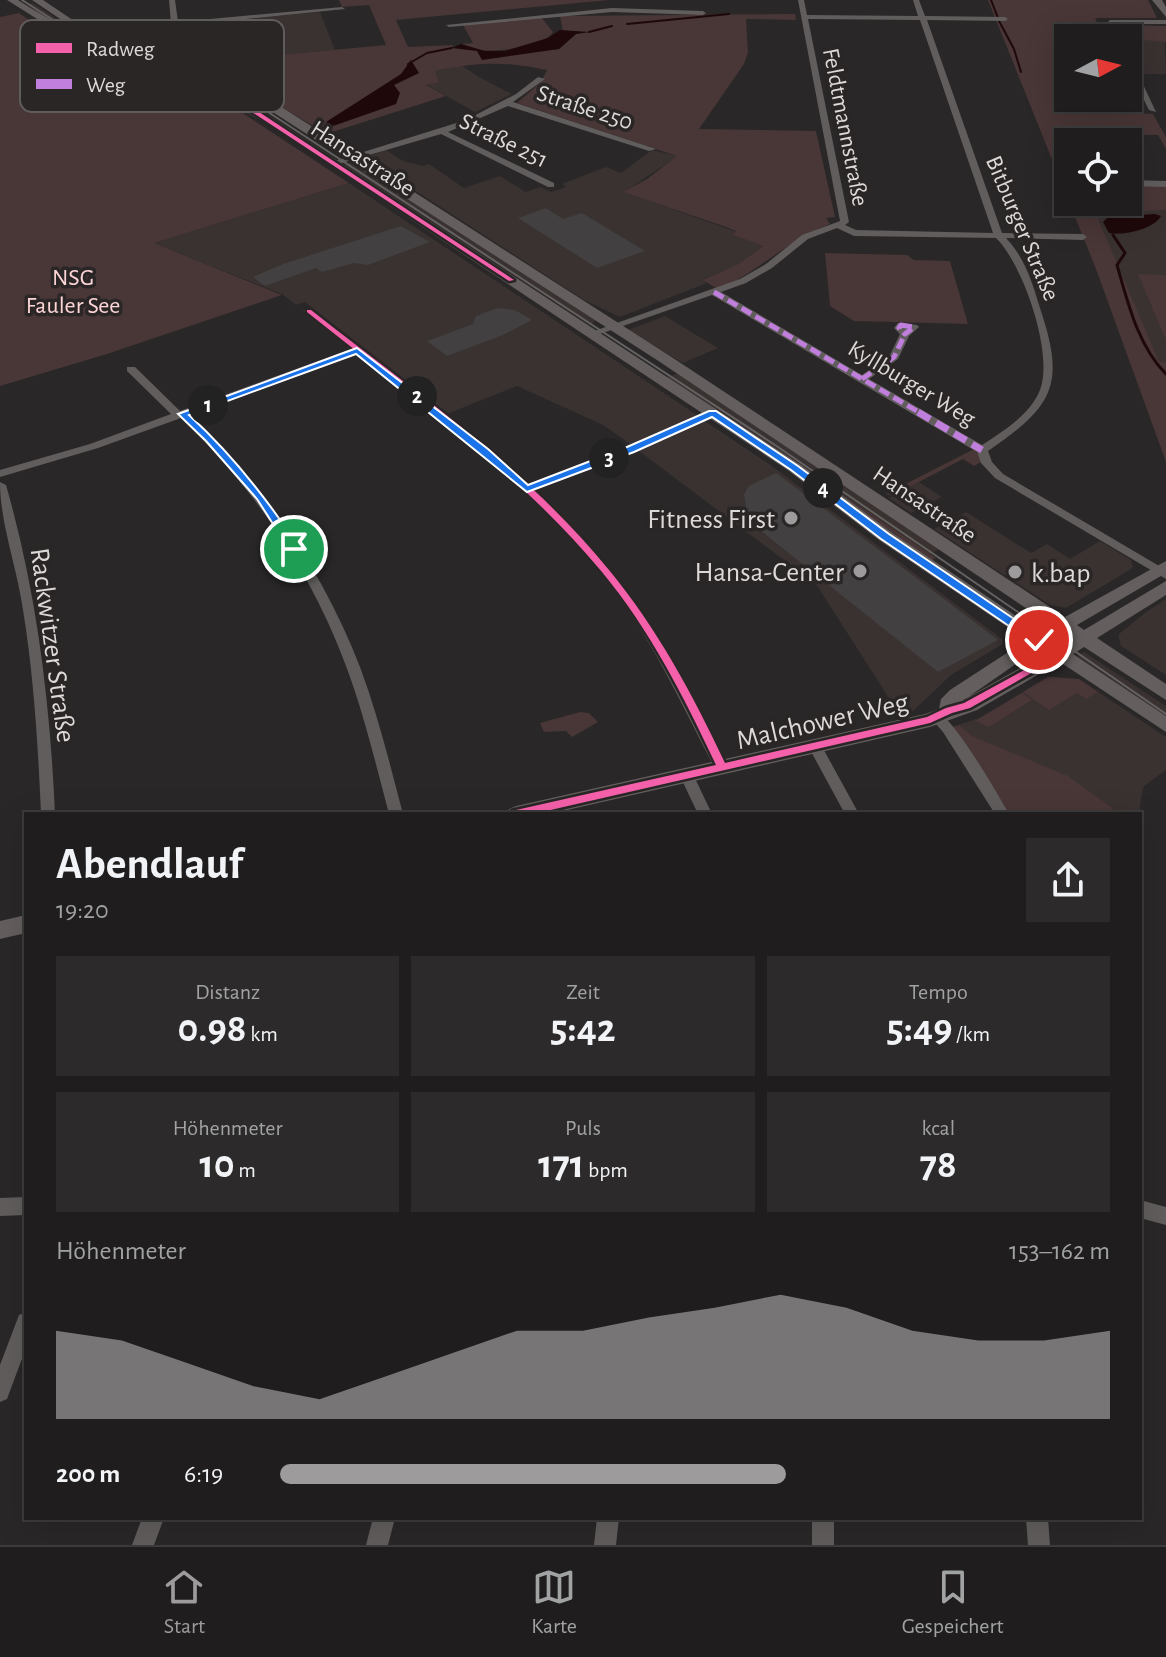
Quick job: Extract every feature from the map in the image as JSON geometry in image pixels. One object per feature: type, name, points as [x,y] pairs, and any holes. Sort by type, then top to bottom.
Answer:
[{"type":"main road","name":"Hansastraße","points":[[16,0],[40,20]]},
{"type":"main road","name":"Hansastraße","points":[[37,0],[69,20]]},
{"type":"main road","points":[[1157,0],[1166,14]]},
{"type":"main road","name":"Hansastraße","points":[[252,112],[795,468],[885,536],[1166,725]]},
{"type":"main road","name":"Hansastraße","points":[[279,112],[610,325],[1166,693]]},
{"type":"main road","name":"Malchower Weg","points":[[943,713],[957,695],[1063,625],[1164,575]]},
{"type":"main road","name":"Malchower Weg","points":[[552,810],[967,706],[1084,639],[1164,575]]},
{"type":"main road","points":[[0,930],[24,924]]},
{"type":"street","points":[[172,0],[174,20]]},
{"type":"street","points":[[612,10],[616,0]]},
{"type":"street","name":"Feldtmannstraße","points":[[591,334],[714,292],[769,266],[811,234],[844,220],[801,0]]},
{"type":"street","name":"Bitburger Straße","points":[[916,0],[999,236],[1015,251],[1049,348],[1050,369],[1043,393],[1030,413],[1011,431],[982,450]]},
{"type":"street","points":[[220,20],[342,9]]},
{"type":"street","points":[[449,25],[612,10],[703,13]]},
{"type":"street","points":[[804,17],[1005,19]]},
{"type":"street","points":[[1108,24],[1166,22]]},
{"type":"street","points":[[332,163],[440,131],[507,103],[541,79]]},
{"type":"street","points":[[1142,88],[1153,110]]},
{"type":"street","name":"Straße 250","points":[[507,103],[652,149]]},
{"type":"street","name":"Straße 251","points":[[440,131],[551,185]]},
{"type":"street","points":[[1142,183],[1166,184]]},
{"type":"street","points":[[838,225],[854,233],[1083,237]]},
{"type":"street","name":"Kyllburger Weg","points":[[714,292],[982,450],[987,463],[999,476],[1164,575]]},
{"type":"street","points":[[309,311],[484,451],[583,545],[632,606],[680,686],[722,768]]},
{"type":"street","points":[[862,379],[894,357],[905,334]]},
{"type":"street","points":[[0,474],[94,446],[357,350]]},
{"type":"street","points":[[131,369],[210,439],[261,497],[304,563],[328,608],[364,699],[395,812]]},
{"type":"street","points":[[527,489],[630,450],[712,413]]},
{"type":"street","name":"Rackwitzer Straße","points":[[0,485],[27,587],[40,674],[48,812]]},
{"type":"street","points":[[943,713],[948,729],[1001,812]]},
{"type":"street","points":[[815,746],[851,812]]},
{"type":"street","points":[[687,776],[704,812]]},
{"type":"street","points":[[0,1207],[24,1206]]},
{"type":"street","points":[[1142,1210],[1166,1216]]},
{"type":"street","points":[[0,1392],[24,1327]]},
{"type":"street","points":[[143,1545],[152,1520]]},
{"type":"street","points":[[377,1545],[383,1520]]},
{"type":"street","points":[[605,1545],[608,1520]]},
{"type":"street","points":[[823,1520],[823,1545]]},
{"type":"street","points":[[1037,1520],[1039,1545]]},
{"type":"shaded area","points":[[33,3],[58,20],[48,20],[26,4]]},
{"type":"shaded area","points":[[320,12],[335,50],[284,55],[284,20],[257,18]]},
{"type":"shaded area","points":[[560,30],[589,32],[576,34],[559,49],[482,60],[477,51],[452,48],[461,44],[485,51],[505,51],[548,38]]},
{"type":"shaded area","points":[[1142,40],[1165,40],[1166,74],[1143,74]]},
{"type":"shaded area","points":[[411,60],[419,73],[394,85],[400,93],[396,104],[333,126],[326,122],[401,74]]},
{"type":"shaded area","points":[[462,66],[512,94],[475,112],[425,84],[434,71]]},
{"type":"shaded area","points":[[386,150],[403,161],[423,166],[429,164],[464,188],[500,176],[526,192],[540,187],[551,192],[566,187],[562,184],[606,167],[621,173],[652,150],[678,156],[624,192],[737,232],[734,235],[763,246],[738,264],[703,280],[707,283],[620,317],[584,300],[368,160],[369,156]]},
{"type":"shaded area","points":[[351,162],[596,321],[590,325],[345,165]]},
{"type":"shaded area","points":[[349,183],[697,415],[633,446],[603,425],[517,386],[447,414],[305,302],[296,305],[282,294],[153,243]]},
{"type":"shaded area","points":[[1166,210],[1166,362],[1159,361],[1096,216],[1142,216],[1142,211]]},
{"type":"shaded area","points":[[1161,216],[1145,228],[1115,234],[1109,233],[1103,222],[1108,217]]},
{"type":"shaded area","points":[[665,316],[718,348],[683,363],[628,330]]},
{"type":"shaded area","points":[[678,373],[940,549],[930,554],[669,377]]},
{"type":"shaded area","points":[[705,421],[772,466],[1002,639],[1003,644],[951,675],[909,715],[901,717],[816,584],[639,451]]},
{"type":"shaded area","points":[[919,482],[942,497],[911,513],[889,498]]},
{"type":"shaded area","points":[[966,512],[1031,553],[1047,544],[1070,559],[1100,541],[1131,560],[1133,568],[1066,608],[1050,605],[934,529]]},
{"type":"shaded area","points":[[1166,599],[1166,675],[1121,646],[1119,634]]},
{"type":"shaded area","points":[[1084,652],[1166,706],[1166,716],[1077,656]]},
{"type":"shaded area","points":[[1048,677],[1079,679],[1166,737],[1166,770],[1143,787],[1139,812],[1083,812],[952,727],[979,718]]},
{"type":"green space","points":[[339,0],[610,0],[396,20],[408,47],[453,45],[474,50],[461,44],[473,43],[463,25],[541,17],[553,32],[529,45],[477,50],[480,54],[499,58],[559,49],[576,34],[588,32],[563,32],[560,16],[795,14],[796,20],[746,19],[748,52],[744,64],[699,129],[816,131],[835,217],[826,218],[830,224],[801,238],[719,290],[703,280],[738,264],[763,246],[733,235],[736,231],[726,227],[623,192],[647,179],[677,156],[517,103],[541,82],[547,70],[491,64],[435,71],[439,82],[426,85],[446,96],[326,134],[284,108],[284,55],[386,45],[369,5],[342,7]]},
{"type":"green space","points":[[988,0],[1148,0],[1157,18],[1095,18],[1098,24],[1054,24],[1054,112],[1153,114],[1166,137],[1166,149],[1158,135],[1142,135],[1142,128],[1054,128],[1054,164]]},
{"type":"green space","name":"NSG Fauler See","points":[[19,13],[29,20],[20,20],[20,112],[241,112],[349,183],[154,243],[282,295],[107,354],[0,386],[0,17]]},
{"type":"green space","points":[[1142,26],[1166,26],[1166,42],[1142,40]]},
{"type":"green space","points":[[1142,184],[1166,185],[1166,210],[1142,211]]},
{"type":"green space","points":[[1075,216],[1097,216],[1159,361],[1166,362],[1166,462]]},
{"type":"green space","points":[[825,253],[907,255],[914,260],[950,261],[968,324],[854,321],[830,306]]},
{"type":"green space","points":[[1138,274],[1166,275],[1166,338],[1165,338]]},
{"type":"green space","points":[[669,377],[936,558],[932,560],[666,378]]},
{"type":"green space","points":[[974,449],[983,461],[974,466],[963,459],[892,496],[886,494]]},
{"type":"green space","points":[[1048,677],[1079,679],[1098,692],[1086,699],[1077,693],[1049,710],[1023,692]]},
{"type":"green space","points":[[1022,693],[1032,700],[989,727],[975,721]]},
{"type":"green space","points":[[580,712],[589,713],[598,722],[572,737],[566,731],[544,732],[540,723]]},
{"type":"green space","points":[[959,725],[972,736],[1068,776],[1114,809],[1097,812],[1005,812],[952,727]]},
{"type":"building","points":[[546,208],[563,219],[582,213],[645,251],[597,268],[518,218]]},
{"type":"building","points":[[401,226],[430,242],[368,265],[354,263],[322,272],[316,268],[265,286],[253,277],[283,264]]},
{"type":"building","points":[[498,308],[515,310],[532,320],[503,335],[447,356],[427,341],[473,324],[476,316]]},
{"type":"building","name":"Hansa-Center","points":[[776,473],[998,640],[938,672],[736,511],[746,507],[744,494],[749,486]]},
{"type":"waterway","points":[[991,0],[998,18]]},
{"type":"waterway","points":[[627,24],[729,14]]},
{"type":"waterway","points":[[999,21],[1014,49],[1021,72]]},
{"type":"waterway","points":[[589,32],[612,26]]},
{"type":"waterway","points":[[409,70],[408,64],[427,53],[452,48]]},
{"type":"waterway","points":[[1113,235],[1125,253],[1117,265],[1135,323],[1148,350],[1166,374]]},
{"type":"tram line","points":[[22,0],[53,20]]},
{"type":"tram line","points":[[268,112],[778,447],[1166,714]]},
{"type":"marked path","points":[[714,292],[982,450]]},
{"type":"marked path","points":[[862,379],[894,357],[905,334],[914,327],[901,325],[899,328],[905,334]]},
{"type":"cycle path","points":[[255,112],[511,280]]},
{"type":"cycle path","points":[[309,311],[464,434],[572,533],[623,592],[655,640],[722,768]]},
{"type":"cycle path","points":[[525,812],[930,720],[949,710],[967,706],[1060,654]]},
{"type":"place","name":"Fitness First","points":[[791,518]]},
{"type":"place","name":"Hansa-Center","points":[[860,571]]},
{"type":"place","name":"k.bap","points":[[1015,572]]},
{"type":"route","points":[[294,549],[261,497],[210,439],[183,414],[357,350],[527,489],[630,450],[712,413],[1039,640]]}]
